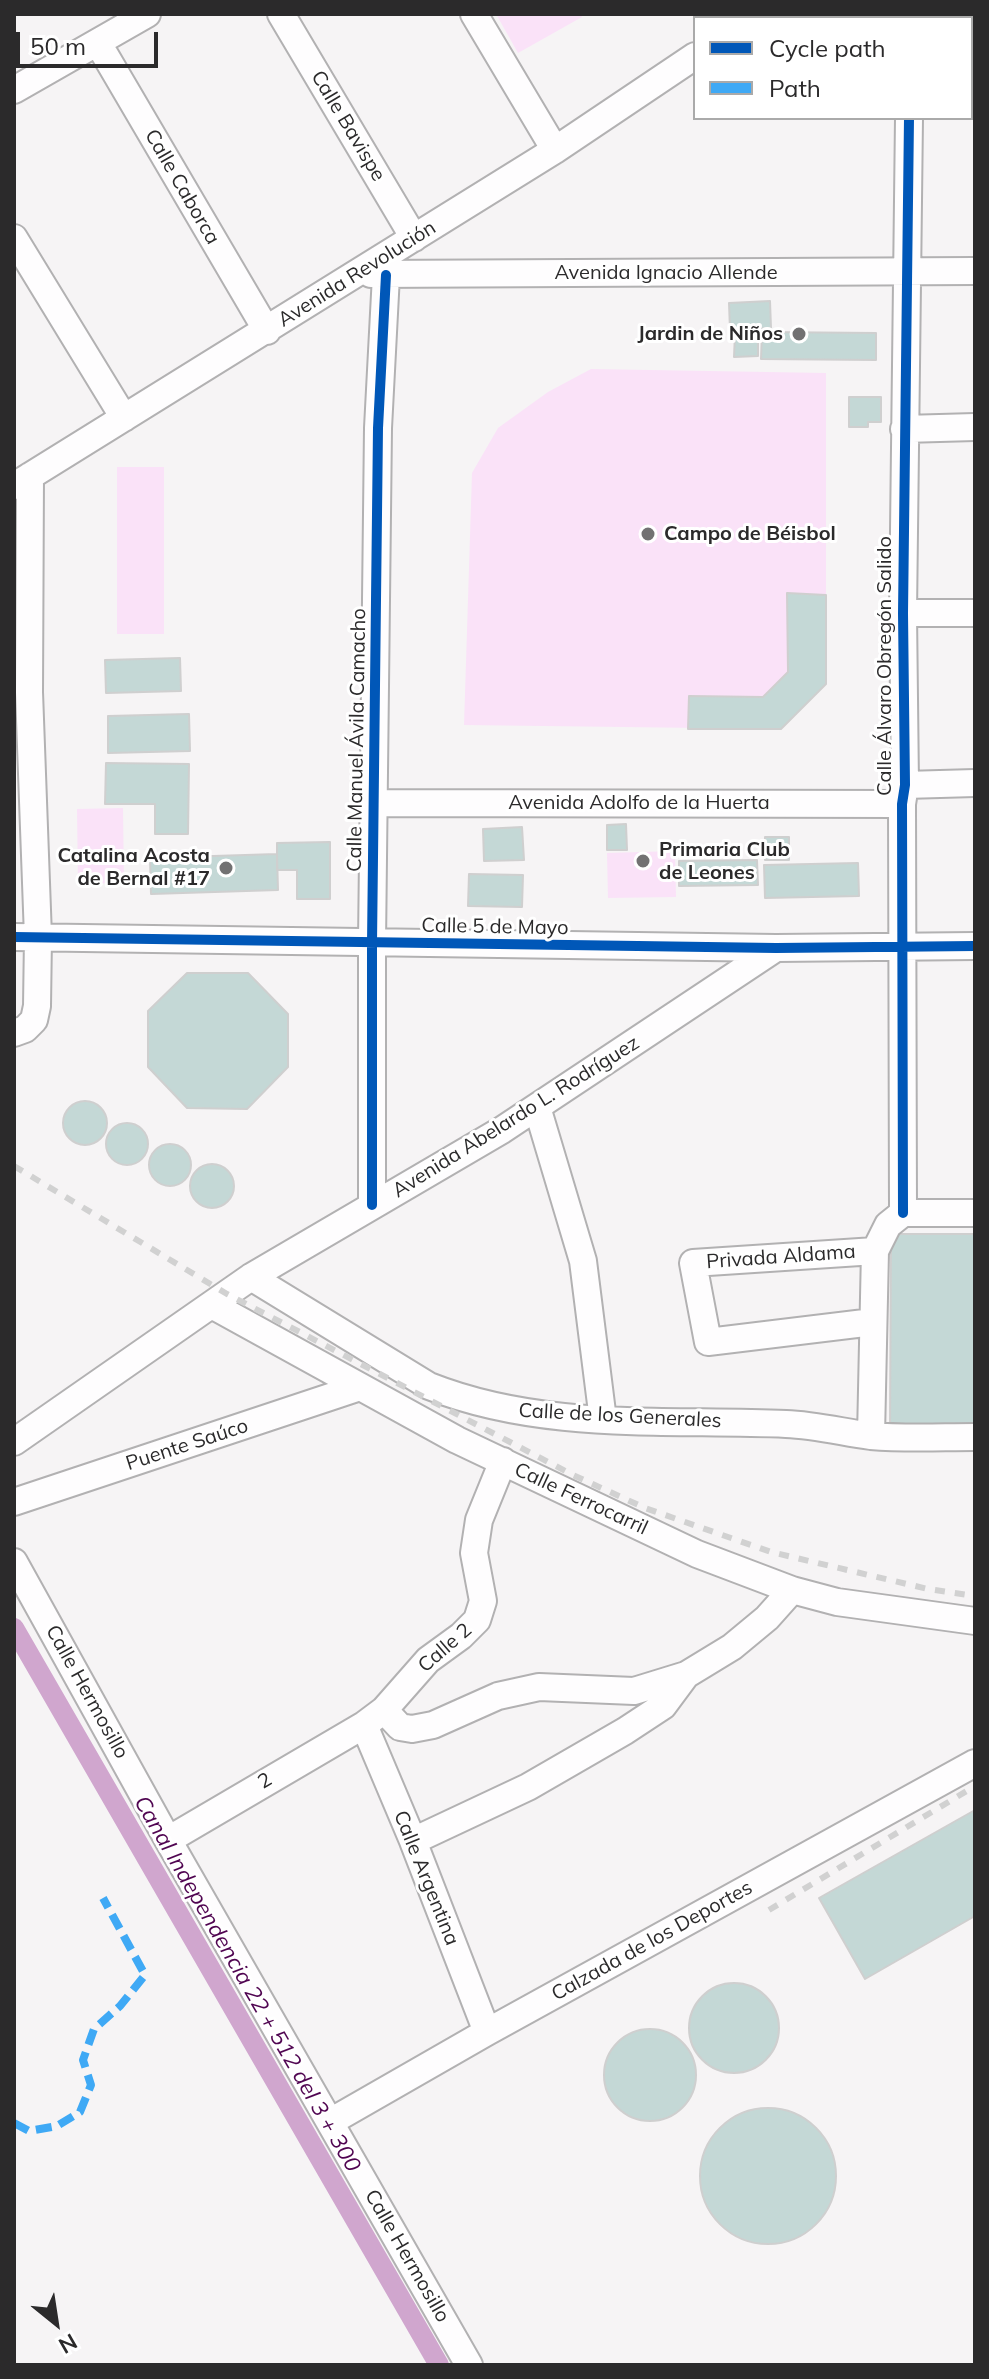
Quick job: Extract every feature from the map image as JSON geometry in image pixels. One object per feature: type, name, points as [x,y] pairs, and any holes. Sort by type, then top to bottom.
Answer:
[{"type":"street","points":[[14,90],[98,43],[122,21],[147,14]]},
{"type":"street","name":"Calle Bavispe","points":[[281,14],[414,238]]},
{"type":"street","points":[[474,14],[555,150]]},
{"type":"street","name":"Calle Caborca","points":[[98,43],[267,331]]},
{"type":"street","name":"Avenida Revolución","points":[[22,481],[555,150],[693,57]]},
{"type":"street","name":"Calle Álvaro Obregón Salido","points":[[903,1213],[904,429],[909,120]]},
{"type":"street","points":[[14,238],[124,418]]},
{"type":"street","name":"Avenida Ignacio Allende","points":[[357,273],[975,271]]},
{"type":"street","name":"Calle Manuel Ávila Camacho","points":[[372,1205],[378,428],[386,275]]},
{"type":"street","points":[[904,429],[975,427]]},
{"type":"street","points":[[20,1031],[34,1020],[37,1006],[26,937],[22,481]]},
{"type":"street","points":[[903,613],[975,613]]},
{"type":"street","name":"Avenida Adolfo de la Huerta","points":[[375,803],[904,794],[975,783]]},
{"type":"street","name":"Calle 5 de Mayo","points":[[26,937],[776,948],[975,946]]},
{"type":"street","name":"Avenida Abelardo L. Rodríguez","points":[[14,1442],[251,1277],[537,1107],[776,948]]},
{"type":"street","points":[[537,1107],[583,1261],[603,1420]]},
{"type":"street","points":[[871,1436],[875,1251],[888,1225],[903,1213],[975,1213]]},
{"type":"street","name":"Privada Aldama","points":[[873,1322],[708,1342],[693,1263],[875,1251]]},
{"type":"street","name":"Calle de los Generales","points":[[251,1277],[439,1390],[459,1398],[534,1415],[603,1420],[787,1424],[825,1427],[871,1436],[975,1437]]},
{"type":"street","name":"Calle Ferrocarril","points":[[212,1305],[457,1440],[697,1554],[792,1590],[837,1602],[975,1621]]},
{"type":"street","name":"Puente Saúco","points":[[14,1502],[360,1387]]},
{"type":"street","name":"Calle 2","points":[[374,1717],[428,1660],[477,1620],[483,1601],[474,1553],[477,1531],[503,1461]]},
{"type":"street","name":"Calle Hermosillo","points":[[14,1562],[168,1840],[469,2365]]},
{"type":"street","points":[[374,1717],[412,1729],[433,1725],[498,1696],[539,1687],[634,1691],[686,1675],[732,1647],[767,1618],[792,1590]]},
{"type":"street","points":[[413,1841],[528,1787],[625,1731],[663,1706],[686,1675]]},
{"type":"street","name":"2","points":[[168,1840],[374,1717]]},
{"type":"street","name":"Calle Argentina","points":[[374,1717],[413,1841],[487,2032]]},
{"type":"street","name":"Calzada de los Deportes","points":[[330,2122],[975,1763]]},
{"type":"shaded area","points":[[496,14],[580,14],[582,17],[518,53]]},
{"type":"shaded area","name":"Campo de Béisbol","points":[[591,369],[826,373],[826,684],[781,729],[464,725],[472,473],[498,428],[548,392]]},
{"type":"shaded area","points":[[117,467],[164,467],[164,634],[117,634]]},
{"type":"shaded area","points":[[123,808],[124,883],[78,884],[77,809]]},
{"type":"shaded area","points":[[675,851],[676,897],[608,898],[607,853]]},
{"type":"building","points":[[770,301],[771,328],[730,330],[729,303]]},
{"type":"building","points":[[762,332],[876,333],[876,360],[761,359]]},
{"type":"building","points":[[735,334],[758,335],[758,356],[734,357]]},
{"type":"building","points":[[849,397],[881,397],[881,422],[868,422],[868,427],[849,427]]},
{"type":"building","points":[[787,593],[826,595],[826,684],[781,729],[688,729],[689,696],[763,697],[788,672]]},
{"type":"building","points":[[180,658],[181,691],[106,693],[105,660]]},
{"type":"building","points":[[189,714],[190,751],[108,753],[108,716]]},
{"type":"building","points":[[106,763],[189,764],[188,834],[155,834],[155,804],[105,804]]},
{"type":"building","points":[[626,824],[627,850],[607,850],[607,825]]},
{"type":"building","points":[[522,827],[524,860],[484,861],[483,829]]},
{"type":"building","points":[[765,837],[789,837],[789,860],[765,860]]},
{"type":"building","points":[[330,842],[330,899],[297,899],[297,870],[277,870],[277,843]]},
{"type":"building","points":[[277,854],[278,890],[151,894],[150,858]]},
{"type":"building","points":[[757,860],[758,885],[679,886],[679,861]]},
{"type":"building","points":[[858,863],[859,896],[765,898],[764,865]]},
{"type":"building","points":[[469,874],[523,875],[522,907],[468,906]]},
{"type":"building","points":[[187,973],[248,973],[288,1014],[288,1067],[247,1109],[187,1108],[148,1067],[148,1011]]},
{"type":"building","points":[[85,1101],[101,1107],[107,1123],[101,1139],[85,1145],[69,1139],[63,1123],[69,1107]]},
{"type":"building","points":[[127,1123],[142,1129],[148,1144],[142,1159],[127,1165],[112,1159],[106,1144],[112,1129]]},
{"type":"building","points":[[170,1144],[185,1150],[191,1165],[185,1180],[170,1186],[155,1180],[149,1165],[155,1150]]},
{"type":"building","points":[[212,1164],[228,1170],[234,1186],[228,1202],[212,1208],[196,1202],[190,1186],[196,1170]]},
{"type":"building","points":[[891,1234],[975,1234],[975,1430],[890,1430]]},
{"type":"building","points":[[975,1810],[975,1916],[865,1979],[819,1898]]},
{"type":"building","points":[[734,1983],[751,1986],[766,1996],[776,2011],[779,2028],[776,2045],[766,2060],[751,2070],[734,2073],[717,2070],[702,2060],[692,2045],[689,2028],[692,2011],[702,1996],[717,1986]]},
{"type":"building","points":[[650,2029],[667,2033],[682,2043],[692,2058],[696,2075],[692,2092],[682,2107],[667,2117],[650,2121],[633,2117],[618,2107],[608,2092],[604,2075],[608,2058],[618,2043],[633,2033]]},
{"type":"building","points":[[768,2108],[794,2114],[816,2128],[830,2150],[836,2176],[830,2202],[816,2224],[794,2238],[768,2244],[742,2238],[720,2224],[706,2202],[700,2176],[706,2150],[720,2128],[742,2114]]},
{"type":"waterway","name":"Canal Independencia 22 + 512 del 3 + 300","points":[[14,1628],[439,2365]]},
{"type":"railway","points":[[14,1166],[227,1294],[573,1475],[645,1508],[771,1552],[928,1589],[975,1596]]},
{"type":"railway","points":[[769,1910],[975,1786]]},
{"type":"marked path","points":[[14,2123],[29,2131],[57,2126],[80,2112],[91,2085],[83,2060],[94,2029],[120,2006],[145,1975],[103,1898]]},
{"type":"cycle path","points":[[903,1213],[903,613],[909,120]]},
{"type":"cycle path","points":[[372,1205],[378,428],[386,275]]},
{"type":"cycle path","points":[[14,937],[776,948],[975,946]]},
{"type":"place","name":"Jardin de Niños","points":[[799,334]]},
{"type":"place","name":"Campo de Béisbol","points":[[648,534]]},
{"type":"place","name":"Primaria Club de Leones","points":[[643,861]]},
{"type":"place","name":"Catalina Acosta de Bernal #17","points":[[226,868]]}]
